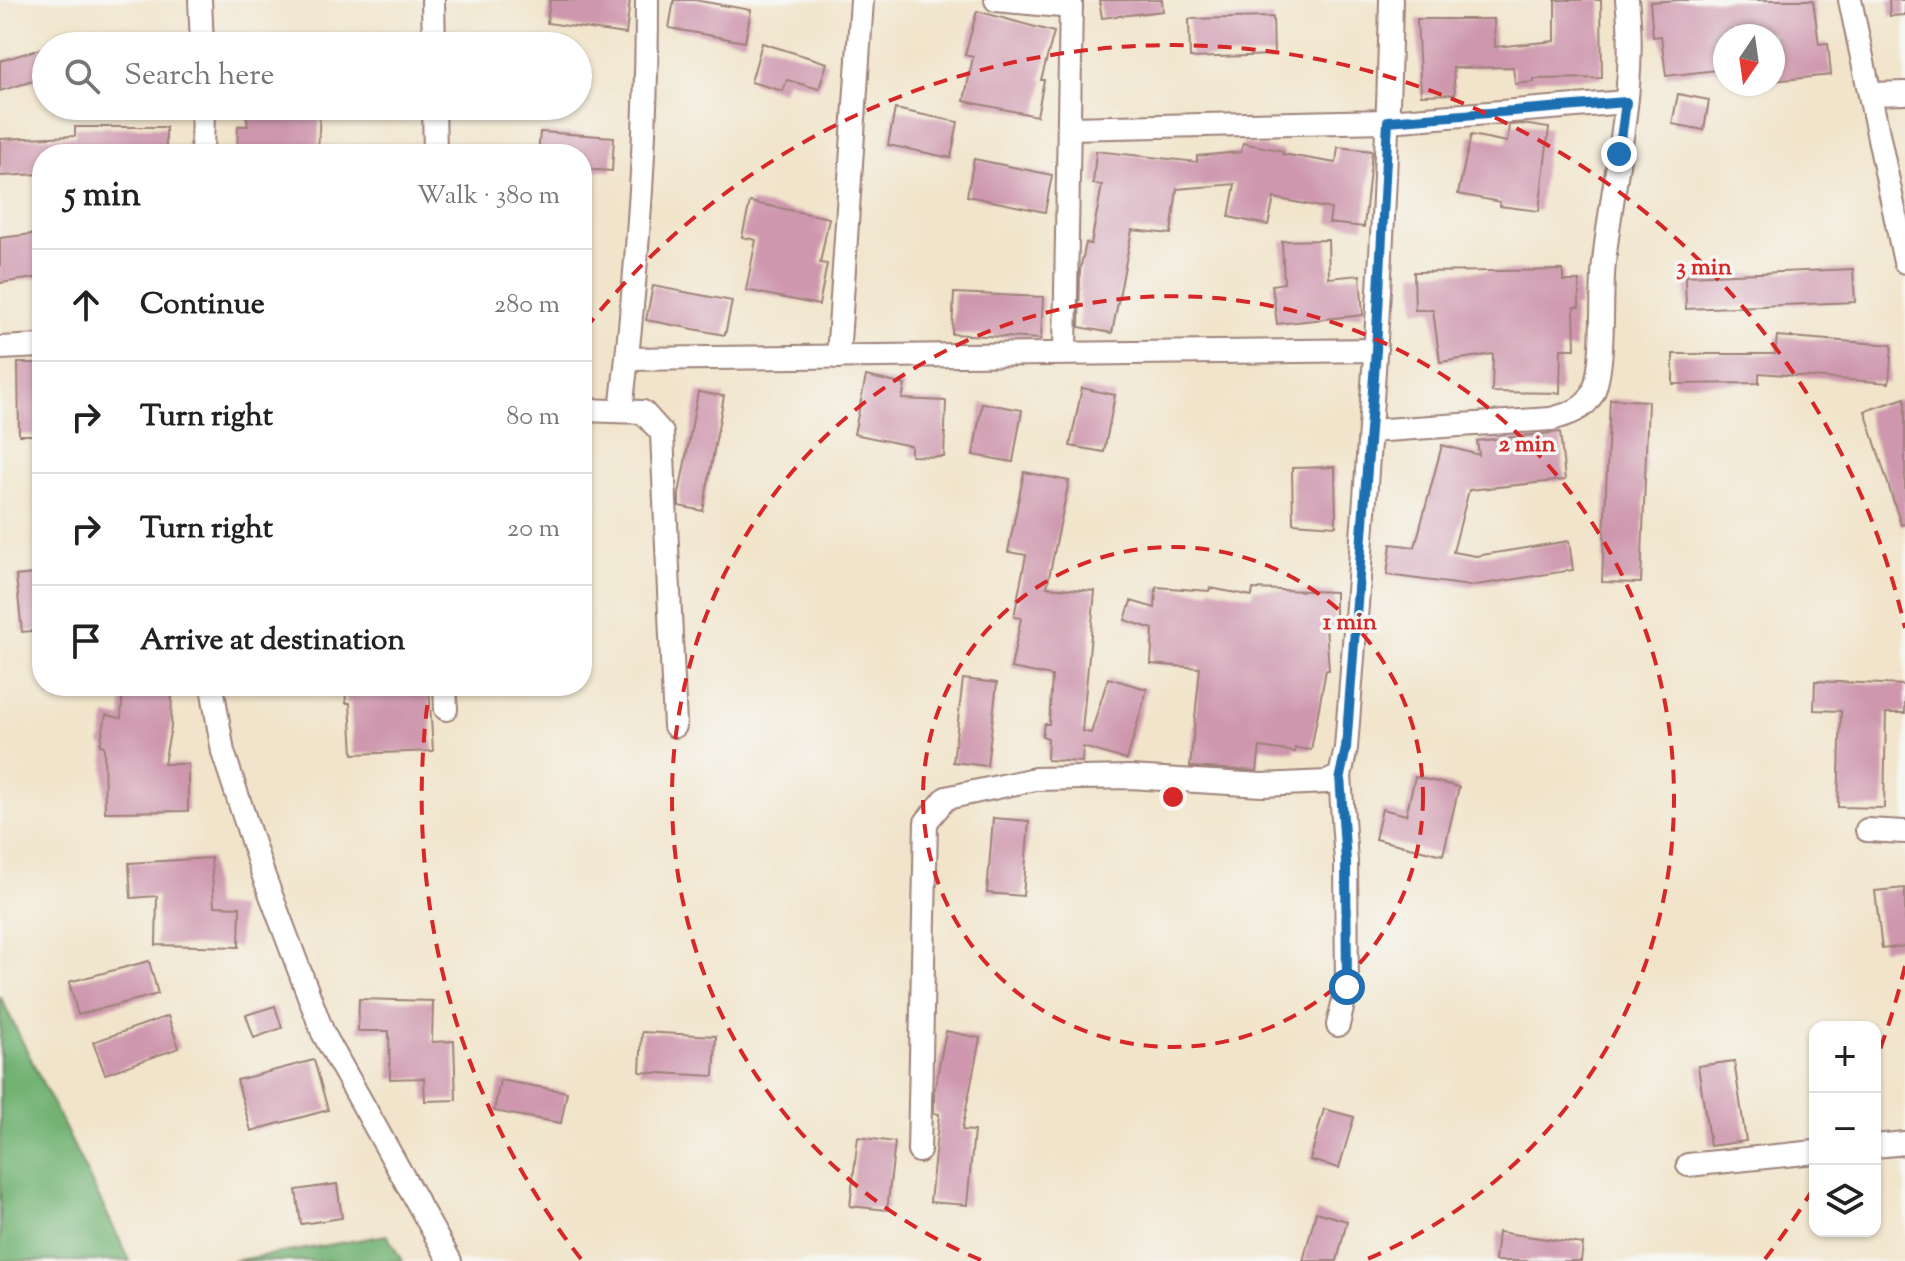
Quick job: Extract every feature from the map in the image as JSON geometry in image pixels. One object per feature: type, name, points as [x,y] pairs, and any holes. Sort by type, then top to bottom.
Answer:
[{"type":"street","points":[[200,0],[201,32]]},
{"type":"street","points":[[433,0],[434,32]]},
{"type":"street","points":[[621,411],[635,291],[647,0]]},
{"type":"street","points":[[838,357],[862,0]]},
{"type":"street","points":[[996,0],[1071,4],[1065,352]]},
{"type":"street","points":[[1338,1025],[1347,987],[1346,862],[1340,776],[1346,748],[1376,350],[1391,0]]},
{"type":"street","points":[[1370,431],[1551,419],[1576,411],[1591,397],[1598,372],[1604,263],[1626,102],[1630,27],[1627,0]]},
{"type":"street","points":[[1850,0],[1905,262]]},
{"type":"street","points":[[1871,94],[1905,93]]},
{"type":"street","points":[[1069,128],[1388,121],[1626,102]]},
{"type":"street","points":[[202,144],[203,120]]},
{"type":"street","points":[[434,120],[435,144]]},
{"type":"street","points":[[0,348],[32,346]]},
{"type":"street","points":[[627,359],[1376,350]]},
{"type":"street","points":[[592,410],[643,412],[662,433],[675,726]]},
{"type":"street","points":[[214,696],[223,752],[263,874],[323,1033],[450,1261]]},
{"type":"street","points":[[445,696],[446,709]]},
{"type":"street","points":[[919,1151],[926,822],[946,798],[1035,779],[1130,777],[1262,785],[1327,782],[1340,776]]},
{"type":"street","points":[[1867,830],[1905,832]]},
{"type":"street","points":[[1881,1145],[1905,1143]]},
{"type":"street","points":[[1688,1165],[1809,1153]]},
{"type":"green space","points":[[0,996],[130,1261],[0,1261]]},
{"type":"green space","points":[[387,1235],[402,1261],[232,1261]]},
{"type":"building","points":[[550,0],[630,0],[626,34],[547,23]]},
{"type":"building","points":[[674,0],[694,0],[751,10],[745,42],[669,28]]},
{"type":"building","points":[[1099,0],[1162,0],[1163,11],[1102,18]]},
{"type":"building","points":[[1555,0],[1601,0],[1602,78],[1534,79],[1534,82],[1515,84],[1513,67],[1453,68],[1455,94],[1421,95],[1417,19],[1494,19],[1495,47],[1555,41]]},
{"type":"building","points":[[1813,0],[1819,44],[1828,43],[1831,75],[1785,80],[1785,24],[1713,24],[1713,70],[1666,76],[1661,36],[1653,37],[1650,2]]},
{"type":"building","points":[[1889,0],[1905,0],[1905,15],[1890,16]]},
{"type":"building","points":[[977,11],[1054,32],[1041,80],[1044,80],[1037,116],[964,101],[973,57],[965,55]]},
{"type":"building","points":[[1273,17],[1274,55],[1190,58],[1189,19]]},
{"type":"building","points":[[762,43],[827,63],[819,89],[787,80],[783,91],[751,82]]},
{"type":"building","points":[[32,51],[32,81],[0,91],[0,61]]},
{"type":"building","points":[[1678,94],[1709,100],[1704,130],[1672,124]]},
{"type":"building","points":[[895,109],[958,122],[951,158],[888,145]]},
{"type":"building","points":[[247,120],[319,120],[318,144],[237,144],[238,126],[248,126]]},
{"type":"building","points":[[1509,125],[1549,128],[1539,211],[1500,206],[1500,202],[1458,194],[1471,135],[1507,142]]},
{"type":"building","points":[[75,127],[166,127],[166,144],[32,144],[32,174],[0,176],[0,139],[75,136]]},
{"type":"building","points":[[540,132],[614,137],[612,171],[592,170],[592,144],[539,144]]},
{"type":"building","points":[[1243,143],[1283,151],[1282,154],[1336,163],[1338,147],[1372,151],[1364,227],[1329,223],[1331,209],[1274,198],[1268,225],[1229,217],[1235,184],[1177,189],[1171,234],[1132,230],[1112,333],[1079,327],[1080,270],[1086,243],[1091,244],[1102,185],[1093,184],[1096,151],[1197,162],[1197,156],[1241,152]]},
{"type":"building","points":[[974,159],[1052,175],[1045,212],[967,196]]},
{"type":"building","points":[[750,202],[829,218],[820,263],[827,264],[819,305],[746,290],[756,240],[742,237]]},
{"type":"building","points":[[32,234],[32,278],[0,283],[0,238]]},
{"type":"building","points":[[1328,240],[1329,278],[1360,275],[1363,315],[1277,324],[1272,285],[1284,283],[1282,241]]},
{"type":"building","points":[[1853,269],[1855,302],[1686,309],[1685,276]]},
{"type":"building","points":[[1563,270],[1563,281],[1579,281],[1579,307],[1574,307],[1575,349],[1561,349],[1560,393],[1492,392],[1493,354],[1440,362],[1433,310],[1415,310],[1414,272]]},
{"type":"building","points":[[653,286],[732,301],[725,335],[646,320]]},
{"type":"building","points":[[954,293],[1043,297],[1041,339],[952,334]]},
{"type":"building","points":[[1777,336],[1892,345],[1889,383],[1759,373],[1759,383],[1673,384],[1673,354],[1775,354]]},
{"type":"building","points":[[18,363],[32,363],[32,435],[19,435]]},
{"type":"building","points":[[866,376],[905,385],[902,399],[946,401],[944,457],[911,456],[911,446],[854,434]]},
{"type":"building","points":[[1082,388],[1115,395],[1104,452],[1070,446]]},
{"type":"building","points":[[698,392],[724,396],[703,511],[679,506]]},
{"type":"building","points":[[1905,398],[1905,524],[1901,525],[1865,411]]},
{"type":"building","points":[[1610,399],[1648,401],[1641,583],[1602,582]]},
{"type":"building","points":[[982,403],[1022,410],[1013,462],[973,455]]},
{"type":"building","points":[[1560,432],[1565,480],[1469,490],[1453,552],[1476,556],[1569,541],[1573,570],[1470,586],[1387,575],[1391,544],[1415,547],[1442,445],[1479,455],[1477,441]]},
{"type":"building","points":[[1335,467],[1336,526],[1293,523],[1292,468]]},
{"type":"building","points":[[1024,472],[1069,481],[1047,587],[1095,591],[1082,731],[1091,733],[1108,678],[1147,689],[1127,760],[1083,747],[1082,762],[1047,760],[1048,738],[1042,736],[1044,724],[1049,724],[1052,676],[1011,668],[1021,618],[1014,617],[1026,555],[1008,552]]},
{"type":"building","points":[[32,574],[32,631],[22,632],[16,576]]},
{"type":"building","points":[[1156,587],[1209,591],[1210,588],[1252,596],[1253,589],[1335,592],[1335,627],[1326,626],[1329,670],[1326,670],[1311,750],[1295,748],[1295,752],[1260,747],[1257,771],[1190,767],[1200,668],[1151,664],[1153,629],[1125,620],[1131,601],[1155,608]]},
{"type":"building","points":[[963,679],[997,683],[987,766],[953,762]]},
{"type":"building","points":[[1815,681],[1905,685],[1905,713],[1886,713],[1884,808],[1838,807],[1841,711],[1814,710]]},
{"type":"building","points":[[122,696],[172,696],[171,727],[164,764],[188,764],[188,811],[105,812],[104,746],[100,745],[106,715],[121,718]]},
{"type":"building","points":[[346,696],[430,696],[433,751],[353,754],[350,703],[346,703]]},
{"type":"building","points":[[1415,777],[1459,787],[1443,855],[1375,839],[1382,809],[1406,815]]},
{"type":"building","points":[[993,818],[1029,821],[1023,896],[987,893]]},
{"type":"building","points":[[211,858],[214,906],[240,907],[239,947],[156,945],[157,896],[131,898],[129,863]]},
{"type":"building","points":[[1905,888],[1905,946],[1882,949],[1875,891]]},
{"type":"building","points":[[149,961],[158,994],[78,1015],[69,982]]},
{"type":"building","points":[[359,999],[433,1001],[432,1042],[454,1041],[456,1100],[425,1101],[424,1078],[390,1079],[389,1031],[358,1031]]},
{"type":"building","points":[[275,1006],[282,1028],[254,1038],[246,1015]]},
{"type":"building","points":[[168,1016],[179,1048],[105,1074],[93,1042]]},
{"type":"building","points":[[946,1031],[980,1038],[962,1130],[974,1131],[967,1205],[930,1202],[939,1114],[934,1113],[934,1092]]},
{"type":"building","points":[[642,1032],[716,1036],[714,1076],[640,1072]]},
{"type":"building","points":[[314,1060],[328,1110],[251,1131],[237,1080]]},
{"type":"building","points":[[1734,1061],[1746,1141],[1710,1146],[1698,1066]]},
{"type":"building","points":[[500,1080],[567,1092],[561,1123],[494,1111]]},
{"type":"building","points":[[1324,1109],[1354,1117],[1339,1168],[1310,1160]]},
{"type":"building","points":[[858,1137],[895,1142],[887,1210],[850,1206]]},
{"type":"building","points":[[337,1184],[342,1218],[301,1224],[296,1190]]},
{"type":"building","points":[[1316,1212],[1347,1221],[1337,1261],[1303,1261]]},
{"type":"building","points":[[1498,1232],[1583,1244],[1581,1261],[1495,1261]]},
{"type":"route","points":[[1347,987],[1346,862],[1340,776],[1346,748],[1376,350],[1388,121],[1626,102],[1619,154]]}]
